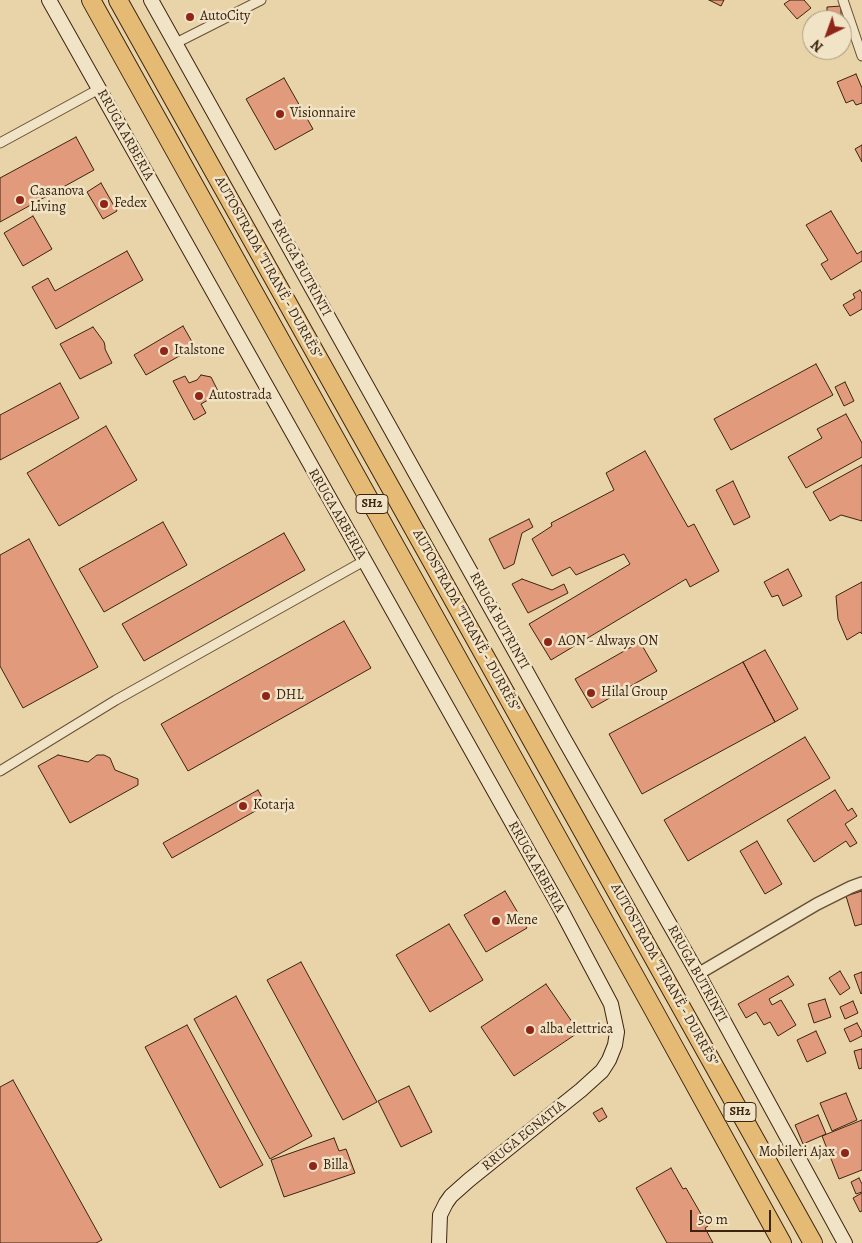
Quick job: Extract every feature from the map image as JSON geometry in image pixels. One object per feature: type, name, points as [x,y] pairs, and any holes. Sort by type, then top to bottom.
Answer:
[{"type":"highway","name":"AUTOSTRADA \"TIRANË - DURRËS\"","points":[[91,0],[782,1243]]},
{"type":"highway","name":"AUTOSTRADA \"TIRANË - DURRËS\"","points":[[118,0],[813,1243]]},
{"type":"main road","name":"RRUGA ARBERIA","points":[[49,0],[563,914],[611,1004],[617,1032]]},
{"type":"main road","name":"RRUGA BUTRINTI","points":[[151,0],[698,974],[845,1243]]},
{"type":"main road","name":"RRUGA EGNATIA","points":[[439,1243],[440,1215],[451,1196],[468,1180],[593,1080],[609,1060],[615,1045],[617,1032]]},
{"type":"street","points":[[176,43],[261,0]]},
{"type":"street","points":[[844,0],[862,56]]},
{"type":"street","points":[[0,143],[99,89]]},
{"type":"street","points":[[0,772],[116,700],[364,561]]},
{"type":"street","points":[[698,974],[817,904],[862,883]]},
{"type":"building","points":[[709,0],[724,0],[721,6]]},
{"type":"building","points":[[790,0],[804,0],[811,8],[802,10],[802,15],[797,19],[784,4]]},
{"type":"building","points":[[841,6],[841,10],[827,10],[827,7]]},
{"type":"building","points":[[856,74],[862,88],[862,103],[856,105],[853,100],[846,103],[837,82]]},
{"type":"building","name":"Visionnaire","points":[[284,78],[313,129],[275,150],[246,99]]},
{"type":"building","name":"Casanova Living","points":[[76,137],[94,170],[0,222],[0,178]]},
{"type":"building","points":[[862,145],[862,162],[855,149]]},
{"type":"building","name":"Fedex","points":[[101,183],[117,211],[103,219],[87,192]]},
{"type":"building","points":[[831,211],[857,254],[862,251],[862,261],[831,280],[821,264],[828,260],[806,225]]},
{"type":"building","points":[[33,216],[52,249],[23,266],[4,233]]},
{"type":"building","points":[[127,251],[143,280],[56,329],[32,287],[48,278],[55,291]]},
{"type":"building","points":[[860,290],[862,293],[862,309],[850,316],[843,305],[855,298],[853,294]]},
{"type":"building","name":"Italstone","points":[[183,326],[195,347],[146,375],[134,355]]},
{"type":"building","points":[[93,327],[104,342],[105,349],[112,363],[80,379],[60,344]]},
{"type":"building","points":[[816,364],[833,395],[731,450],[714,419]]},
{"type":"building","name":"Autostrada","points":[[201,375],[211,377],[219,393],[216,400],[208,400],[201,404],[206,413],[194,420],[173,381],[185,376],[189,383],[197,380]]},
{"type":"building","points":[[845,382],[854,401],[844,406],[835,387]]},
{"type":"building","points":[[60,383],[79,418],[0,460],[0,415]]},
{"type":"building","points":[[846,414],[862,443],[862,457],[806,488],[788,457],[822,438],[817,429]]},
{"type":"building","points":[[106,426],[137,480],[59,526],[27,473]]},
{"type":"building","points":[[645,451],[688,527],[694,524],[719,571],[690,587],[686,579],[551,660],[529,624],[630,564],[624,554],[576,575],[570,567],[552,576],[532,539],[552,526],[551,523],[614,490],[606,473]]},
{"type":"building","points":[[862,465],[862,521],[841,515],[830,521],[813,492]]},
{"type":"building","points":[[733,481],[750,517],[734,525],[716,490]]},
{"type":"building","points":[[529,519],[533,527],[522,533],[514,564],[504,569],[489,539]]},
{"type":"building","points":[[163,522],[187,565],[104,612],[79,569]]},
{"type":"building","points":[[284,533],[305,570],[144,661],[122,624]]},
{"type":"building","points":[[29,539],[98,667],[23,708],[0,666],[0,555]]},
{"type":"building","points":[[788,569],[802,596],[783,606],[778,595],[772,597],[764,582]]},
{"type":"building","points":[[522,579],[552,590],[564,584],[568,593],[528,613],[512,584]]},
{"type":"building","points":[[862,582],[862,634],[860,632],[847,640],[838,619],[836,596]]},
{"type":"building","name":"DHL","points":[[344,621],[371,668],[188,771],[161,724]]},
{"type":"building","points":[[640,642],[657,671],[592,708],[575,679]]},
{"type":"building","points":[[765,650],[798,709],[775,722],[743,662]]},
{"type":"building","points":[[743,662],[775,722],[642,794],[609,734]]},
{"type":"building","points":[[805,737],[830,778],[688,861],[664,820]]},
{"type":"building","points":[[58,755],[88,762],[97,755],[104,755],[110,758],[115,770],[138,779],[138,785],[70,823],[38,766]]},
{"type":"building","points":[[258,790],[266,805],[172,858],[163,843]]},
{"type":"building","points":[[835,790],[848,811],[852,808],[857,816],[845,824],[857,843],[850,847],[846,841],[814,862],[787,820]]},
{"type":"building","points":[[757,841],[782,884],[765,894],[740,851]]},
{"type":"building","name":"Mene","points":[[505,891],[527,928],[486,952],[464,915]]},
{"type":"building","points":[[862,891],[862,924],[855,926],[846,896]]},
{"type":"building","points":[[449,924],[483,980],[430,1012],[396,955]]},
{"type":"building","points":[[301,962],[377,1102],[343,1120],[267,980]]},
{"type":"building","points":[[840,971],[850,988],[840,995],[829,978]]},
{"type":"building","points":[[862,972],[862,993],[861,994],[854,975]]},
{"type":"building","points":[[788,976],[794,985],[769,999],[772,1005],[781,1000],[796,1025],[778,1036],[770,1022],[764,1025],[756,1012],[746,1018],[738,1004]]},
{"type":"building","name":"alba elettrica","points":[[546,984],[579,1032],[514,1076],[481,1027]]},
{"type":"building","points":[[236,996],[312,1136],[270,1159],[194,1019]]},
{"type":"building","points":[[825,999],[831,1017],[814,1023],[808,1004]]},
{"type":"building","points":[[853,1001],[858,1013],[845,1019],[840,1007]]},
{"type":"building","points":[[857,1023],[862,1036],[850,1042],[844,1029]]},
{"type":"building","points":[[187,1025],[263,1165],[220,1188],[145,1047]]},
{"type":"building","points":[[816,1031],[826,1053],[807,1062],[797,1040]]},
{"type":"building","points":[[862,1049],[862,1068],[859,1069],[854,1051]]},
{"type":"building","points":[[13,1080],[102,1240],[96,1243],[0,1243],[0,1087]]},
{"type":"building","points":[[409,1086],[432,1132],[401,1147],[378,1101]]},
{"type":"building","points":[[846,1093],[857,1120],[832,1131],[820,1103]]},
{"type":"building","points":[[602,1108],[607,1117],[599,1122],[593,1113]]},
{"type":"building","points":[[818,1115],[826,1134],[803,1144],[795,1125]]},
{"type":"building","name":"Mobileri Ajax","points":[[862,1120],[862,1170],[839,1179],[822,1136]]},
{"type":"building","name":"Billa","points":[[334,1138],[339,1151],[346,1149],[355,1173],[284,1197],[271,1160]]},
{"type":"building","points":[[671,1168],[683,1189],[686,1188],[708,1226],[705,1228],[713,1243],[667,1243],[636,1188]]},
{"type":"building","points":[[859,1178],[862,1184],[862,1192],[856,1194],[851,1182]]},
{"type":"building","points":[[862,1193],[862,1211],[860,1212],[853,1198]]},
{"type":"place","name":"AutoCity","points":[[190,17]]},
{"type":"place","name":"Visionnaire","points":[[280,114]]},
{"type":"place","name":"Casanova Living","points":[[20,200]]},
{"type":"place","name":"Fedex","points":[[104,204]]},
{"type":"place","name":"Italstone","points":[[164,351]]},
{"type":"place","name":"Autostrada","points":[[199,396]]},
{"type":"place","name":"AON - Always ON","points":[[548,642]]},
{"type":"place","name":"Hilal Group","points":[[591,693]]},
{"type":"place","name":"DHL","points":[[266,696]]},
{"type":"place","name":"Kotarja","points":[[243,806]]},
{"type":"place","name":"Mene","points":[[496,921]]},
{"type":"place","name":"alba elettrica","points":[[530,1030]]},
{"type":"place","name":"Mobileri Ajax","points":[[845,1153]]},
{"type":"place","name":"Billa","points":[[313,1166]]}]
